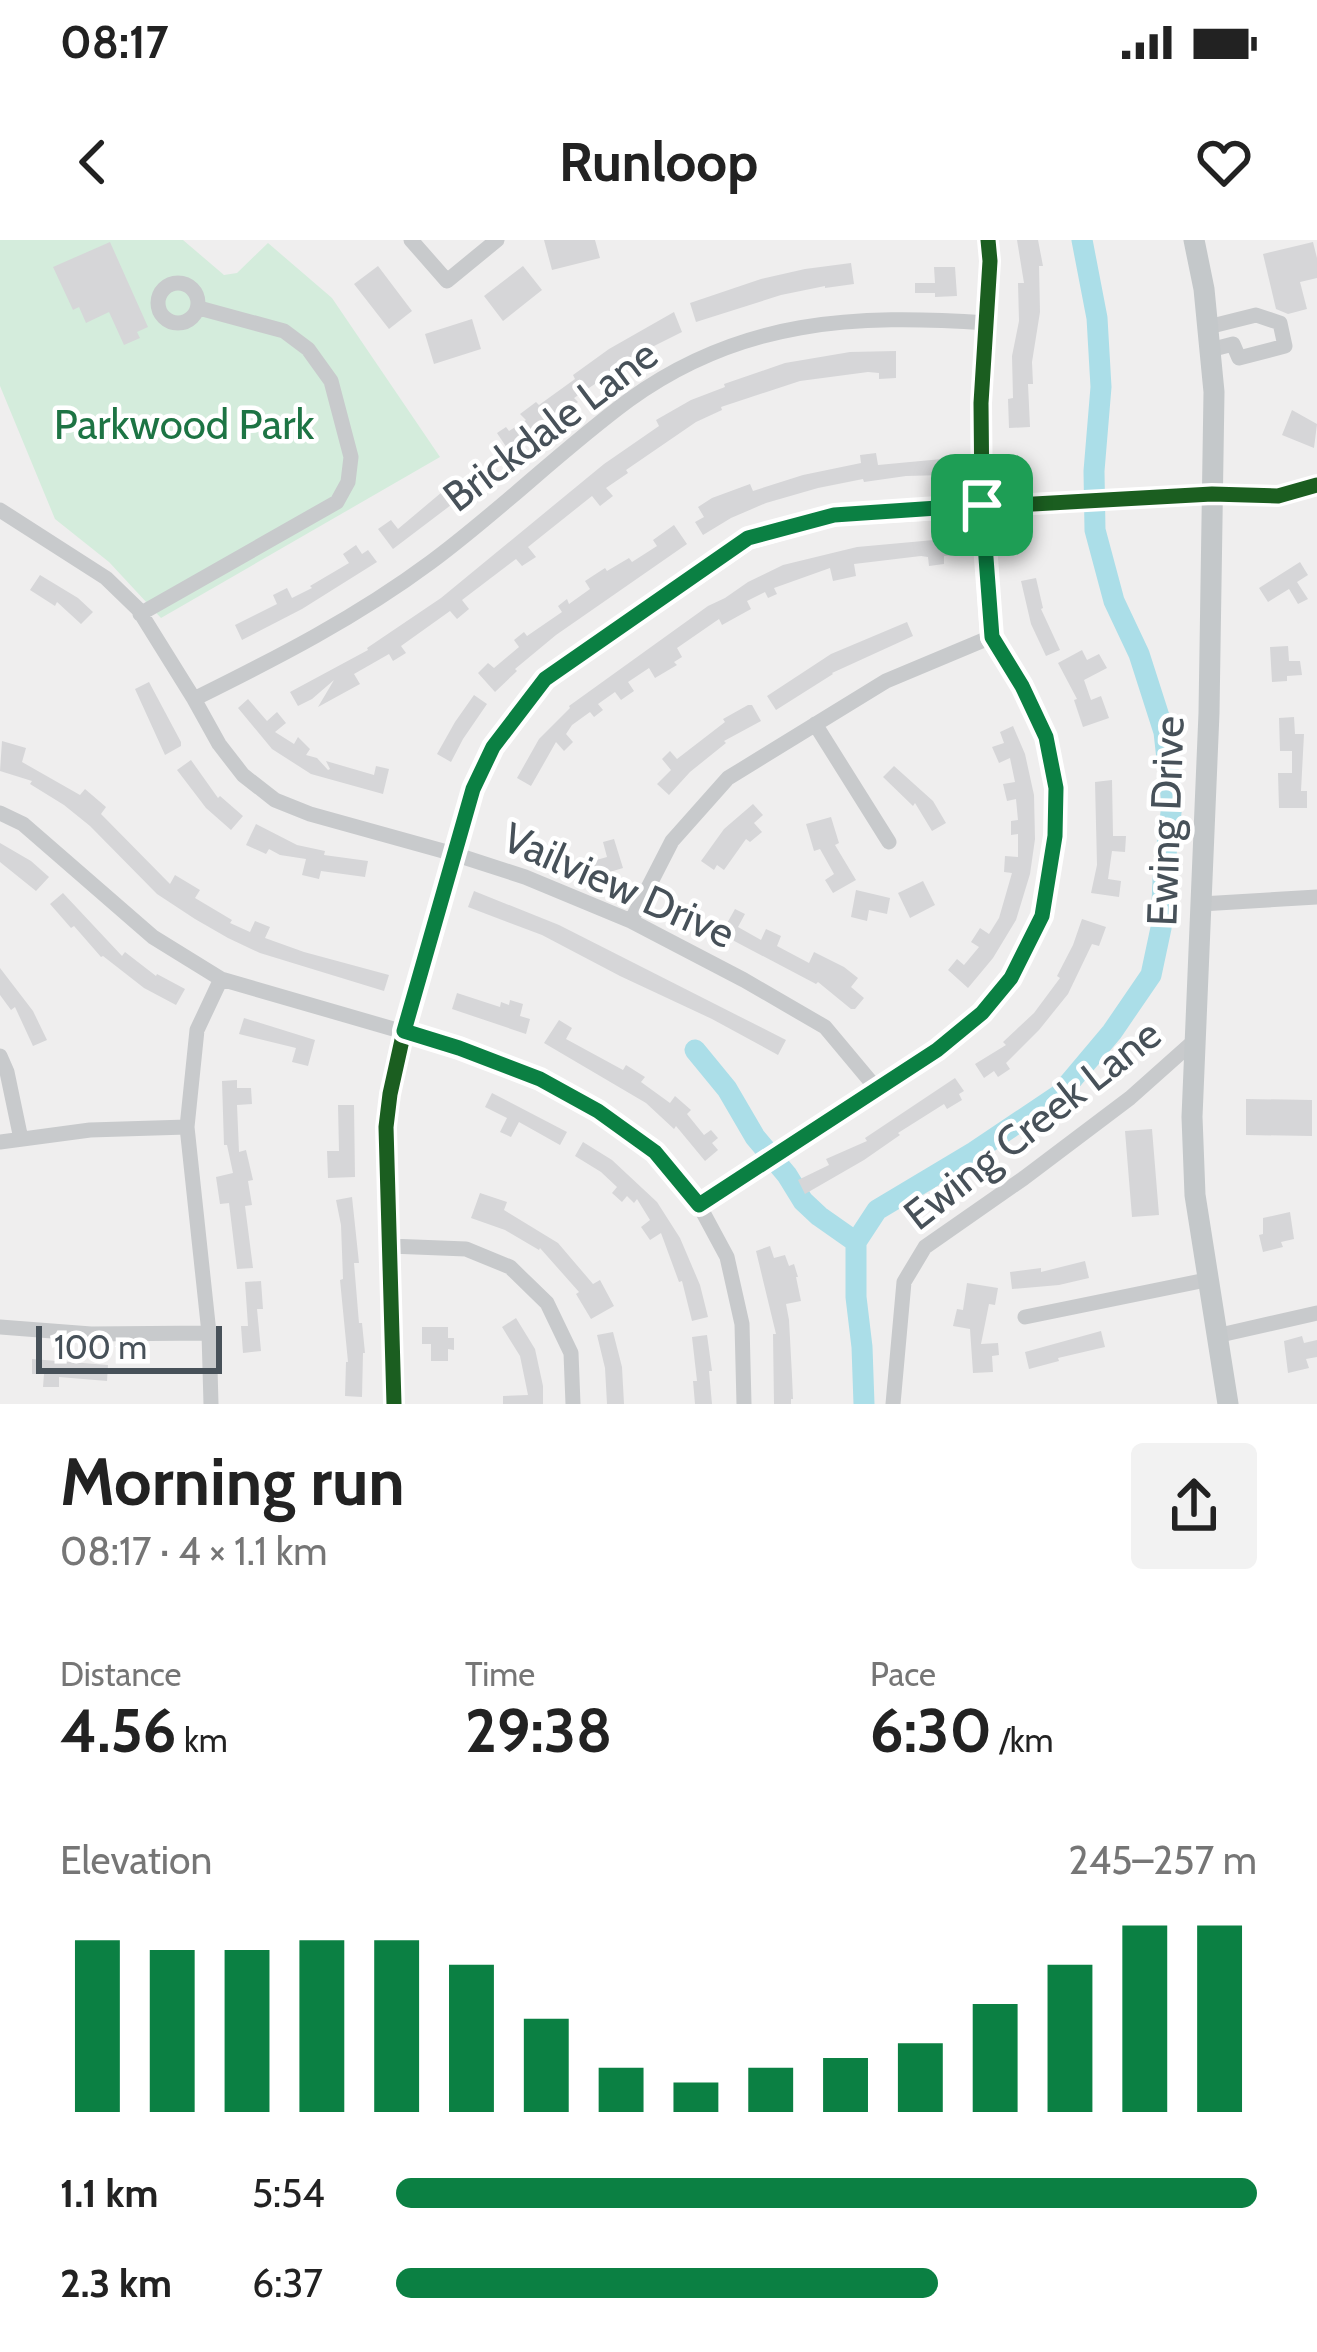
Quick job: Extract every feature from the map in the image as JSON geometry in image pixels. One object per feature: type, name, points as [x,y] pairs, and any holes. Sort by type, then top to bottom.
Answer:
[{"type":"main road","name":"Ewing Drive","points":[[1194,240],[1204,289],[1218,324],[1210,350],[1214,392],[1209,713],[1192,1117],[1195,1196],[1228,1404]]},
{"type":"street","points":[[411,240],[447,281],[497,240]]},
{"type":"street","points":[[699,1205],[937,1050],[982,1013],[1011,978],[1042,916],[1055,836],[1056,788],[1046,737],[992,637],[982,505],[988,240]]},
{"type":"street","points":[[140,614],[337,502],[348,482],[351,457],[331,381],[308,349],[284,331],[199,308]]},
{"type":"street","points":[[1256,315],[1280,323],[1285,346],[1239,358],[1233,344],[1218,324],[1256,315]]},
{"type":"street","name":"Brickdale Lane","points":[[194,699],[300,647],[364,608],[434,560],[631,399],[705,356],[801,326],[863,319],[987,323]]},
{"type":"street","points":[[1210,350],[1233,344]]},
{"type":"street","points":[[394,1404],[386,1127],[390,1094],[473,789],[493,747],[545,679],[748,538],[834,515],[1212,494],[1278,496],[1317,485]]},
{"type":"street","name":"Vailview Drive","points":[[0,510],[106,578],[140,614],[219,744],[243,775],[275,800],[525,877],[631,921],[825,1027],[876,1088]]},
{"type":"street","points":[[631,921],[673,841],[728,778],[886,681],[992,637]]},
{"type":"street","points":[[815,724],[889,842]]},
{"type":"street","points":[[0,813],[23,824],[54,849],[153,937],[221,979],[459,1048],[540,1079],[598,1111],[655,1152],[699,1205],[727,1257],[742,1324],[744,1404]]},
{"type":"street","points":[[1201,904],[1317,897]]},
{"type":"street","points":[[211,1404],[209,1333],[187,1126],[196,1030],[221,979]]},
{"type":"street","name":"Ewing Creek Lane","points":[[893,1404],[904,1282],[925,1247],[1130,1098],[1194,1041]]},
{"type":"street","points":[[0,1056],[8,1072],[21,1139]]},
{"type":"street","points":[[0,1142],[90,1130],[187,1126]]},
{"type":"street","points":[[390,1246],[466,1249],[510,1267],[547,1303],[571,1353],[573,1404]]},
{"type":"street","points":[[1025,1317],[1206,1280]]},
{"type":"street","points":[[1216,1336],[1317,1313]]},
{"type":"street","points":[[0,1327],[91,1334],[209,1333]]},
{"type":"green space","name":"Parkwood Park","points":[[0,240],[183,240],[224,275],[237,273],[268,243],[332,298],[440,457],[161,618],[109,562],[55,519],[0,386]]},
{"type":"building","points":[[544,240],[595,240],[600,258],[552,270]]},
{"type":"building","points":[[1017,240],[1038,240],[1043,266],[1039,266],[1033,384],[1028,384],[1030,427],[1009,428],[1018,283],[1024,283]]},
{"type":"building","points":[[110,242],[148,327],[137,332],[140,338],[124,345],[109,312],[86,323],[79,307],[73,310],[53,267]]},
{"type":"building","points":[[1313,242],[1317,278],[1300,282],[1307,309],[1288,314],[1276,309],[1263,254]]},
{"type":"building","points":[[851,263],[854,284],[781,295],[696,322],[690,303],[761,279]]},
{"type":"building","points":[[378,266],[412,311],[389,329],[354,284]]},
{"type":"building","points":[[523,266],[542,290],[503,321],[484,296]]},
{"type":"building","points":[[934,267],[955,267],[957,296],[915,293],[915,283],[935,283]]},
{"type":"building","points":[[674,312],[682,332],[644,351],[574,398],[578,402],[511,454],[497,433],[526,420],[520,414],[575,379],[573,375],[609,349]]},
{"type":"building","points":[[472,319],[481,349],[434,364],[425,334]]},
{"type":"building","points":[[896,351],[896,378],[879,379],[879,373],[868,372],[800,381],[721,407],[626,470],[606,488],[613,496],[600,506],[592,496],[528,547],[536,557],[522,566],[516,559],[462,600],[469,609],[457,619],[450,611],[401,646],[406,653],[393,661],[389,654],[354,674],[360,684],[318,707],[334,680],[298,706],[290,692],[368,650],[441,598],[604,464],[659,426],[656,420],[724,384],[785,363],[850,352]]},
{"type":"building","points":[[1292,410],[1317,424],[1314,448],[1282,435]]},
{"type":"building","points":[[876,453],[878,465],[942,459],[943,475],[863,479],[818,488],[766,503],[703,535],[695,522],[704,517],[698,507],[712,498],[750,484],[753,491],[861,463],[860,455]]},
{"type":"building","points":[[442,492],[451,505],[393,549],[378,529],[391,520],[398,529]]},
{"type":"building","points":[[674,525],[687,544],[556,635],[495,692],[478,673],[488,663],[494,668],[519,647],[514,640],[524,632],[527,636],[562,612],[558,606],[567,599],[569,604],[590,589],[585,581],[629,558],[632,562],[657,546],[653,540]]},
{"type":"building","points":[[956,538],[957,555],[944,556],[944,564],[929,566],[928,557],[921,556],[854,564],[856,576],[833,581],[830,568],[774,588],[777,594],[768,598],[765,592],[747,601],[751,609],[722,625],[719,619],[677,648],[682,657],[674,662],[677,665],[655,678],[649,668],[628,682],[634,691],[621,700],[615,692],[598,704],[603,710],[594,717],[590,712],[572,725],[566,734],[573,742],[564,751],[556,742],[531,786],[517,778],[539,739],[569,706],[748,582],[783,565],[857,547]]},
{"type":"building","points":[[356,545],[362,554],[368,550],[377,562],[242,640],[235,625],[277,604],[273,595],[287,588],[292,598],[312,588],[349,563],[343,554]]},
{"type":"building","points":[[1300,562],[1308,575],[1297,582],[1308,599],[1298,604],[1289,589],[1268,602],[1259,588]]},
{"type":"building","points":[[40,575],[93,612],[81,624],[57,602],[55,606],[30,590]]},
{"type":"building","points":[[1036,578],[1041,609],[1060,650],[1046,656],[1031,624],[1021,581]]},
{"type":"building","points":[[907,622],[913,636],[832,673],[776,710],[767,696],[831,654]]},
{"type":"building","points":[[1288,646],[1289,661],[1300,661],[1302,675],[1272,682],[1270,647]]},
{"type":"building","points":[[1082,650],[1087,660],[1099,654],[1107,668],[1084,680],[1091,700],[1101,696],[1109,718],[1083,727],[1077,699],[1058,663]]},
{"type":"building","points":[[149,682],[181,742],[165,755],[135,689]]},
{"type":"building","points":[[474,695],[487,704],[451,762],[437,754]]},
{"type":"building","points":[[248,699],[267,721],[277,712],[286,723],[275,732],[294,744],[298,737],[310,749],[306,755],[317,758],[328,770],[326,761],[374,775],[376,766],[389,769],[383,794],[311,774],[272,749],[238,708]]},
{"type":"building","points":[[748,705],[761,721],[724,741],[669,795],[657,784],[671,770],[662,759],[670,751],[677,759],[723,719]]},
{"type":"building","points":[[1294,717],[1295,734],[1304,734],[1301,791],[1307,791],[1307,808],[1279,808],[1278,773],[1292,773],[1292,751],[1280,751],[1279,718]]},
{"type":"building","points":[[1013,726],[1034,795],[1030,874],[1016,920],[968,988],[948,970],[957,959],[964,965],[979,947],[971,942],[980,928],[989,934],[999,918],[1012,873],[1004,872],[1005,856],[1018,857],[1018,834],[1011,835],[1011,821],[1018,820],[1016,799],[1007,801],[1003,784],[1015,782],[1010,758],[999,763],[992,747],[1004,743],[1000,732]]},
{"type":"building","points":[[2,741],[26,748],[22,762],[80,795],[85,789],[106,807],[101,814],[170,884],[175,875],[200,890],[195,898],[250,932],[255,921],[270,927],[265,938],[389,975],[384,991],[260,953],[195,919],[157,894],[64,805],[32,781],[0,771]]},
{"type":"building","points":[[191,760],[218,798],[243,816],[231,830],[206,808],[177,770]]},
{"type":"building","points":[[894,766],[933,801],[946,823],[932,831],[915,803],[913,806],[883,777]]},
{"type":"building","points":[[1112,780],[1113,836],[1126,836],[1125,852],[1112,851],[1108,879],[1121,881],[1119,897],[1091,893],[1097,865],[1095,782]]},
{"type":"building","points":[[753,804],[763,815],[754,823],[762,832],[750,842],[746,839],[724,870],[717,865],[714,870],[701,861],[724,829]]},
{"type":"building","points":[[831,817],[839,843],[835,845],[856,880],[833,893],[825,880],[834,874],[820,849],[814,851],[806,824]]},
{"type":"building","points":[[256,824],[297,845],[325,851],[324,855],[368,861],[365,877],[321,871],[319,879],[302,875],[306,859],[269,849],[266,854],[246,845]]},
{"type":"building","points":[[614,839],[623,868],[583,880],[579,865],[607,857],[603,842]]},
{"type":"building","points":[[0,843],[49,877],[36,891],[0,862]]},
{"type":"building","points":[[923,881],[935,905],[910,918],[898,893]]},
{"type":"building","points":[[856,890],[890,898],[887,914],[869,910],[867,921],[851,917]]},
{"type":"building","points":[[474,891],[559,925],[786,1040],[778,1055],[542,935],[468,907]]},
{"type":"building","points":[[63,893],[122,956],[125,952],[156,976],[185,989],[176,1005],[101,957],[71,928],[50,904]]},
{"type":"building","points":[[735,909],[745,914],[738,927],[761,940],[766,929],[781,936],[777,946],[809,963],[814,952],[844,967],[858,978],[851,987],[864,998],[851,1009],[818,982],[721,934]]},
{"type":"building","points":[[1082,919],[1106,927],[1099,946],[1092,944],[1068,994],[1006,1063],[1010,1069],[998,1077],[994,1071],[984,1078],[975,1064],[1006,1045],[1003,1042],[1034,1013],[1060,978]]},
{"type":"building","points":[[0,968],[33,1011],[47,1040],[33,1046],[15,1007],[11,1010],[0,995]]},
{"type":"building","points":[[457,993],[500,1007],[510,1000],[523,1004],[520,1016],[530,1019],[526,1034],[452,1009]]},
{"type":"building","points":[[244,1018],[315,1040],[308,1066],[292,1062],[296,1048],[239,1034]]},
{"type":"building","points":[[559,1020],[572,1028],[566,1039],[623,1070],[626,1065],[670,1103],[675,1096],[691,1110],[687,1114],[704,1135],[711,1130],[718,1138],[712,1143],[718,1150],[705,1161],[676,1126],[674,1129],[646,1103],[544,1043]]},
{"type":"building","points":[[955,1078],[964,1091],[959,1094],[962,1100],[947,1109],[944,1104],[805,1194],[798,1180],[829,1165],[826,1159],[867,1141],[865,1138]]},
{"type":"building","points":[[237,1080],[237,1088],[251,1088],[252,1104],[237,1105],[239,1152],[246,1150],[253,1180],[248,1181],[252,1205],[245,1206],[253,1268],[237,1269],[229,1203],[220,1204],[216,1177],[233,1173],[224,1145],[222,1081]]},
{"type":"building","points":[[492,1093],[567,1132],[560,1145],[519,1122],[511,1137],[500,1132],[507,1118],[485,1107]]},
{"type":"building","points":[[1246,1099],[1312,1100],[1312,1136],[1246,1135]]},
{"type":"building","points":[[338,1105],[354,1105],[355,1177],[328,1178],[327,1151],[339,1151]]},
{"type":"building","points":[[1152,1129],[1159,1215],[1132,1217],[1125,1131]]},
{"type":"building","points":[[583,1142],[612,1160],[657,1202],[680,1238],[708,1317],[692,1321],[682,1281],[661,1233],[650,1240],[641,1227],[650,1220],[637,1199],[634,1203],[627,1196],[622,1202],[612,1193],[617,1187],[575,1156]]},
{"type":"building","points":[[480,1193],[507,1202],[504,1210],[558,1243],[593,1284],[600,1280],[614,1306],[591,1319],[579,1292],[540,1248],[471,1218]]},
{"type":"building","points":[[352,1197],[365,1353],[362,1397],[345,1396],[348,1362],[336,1200]]},
{"type":"building","points":[[1290,1212],[1294,1239],[1263,1252],[1259,1235],[1263,1234],[1263,1218]]},
{"type":"building","points":[[770,1246],[774,1258],[785,1255],[789,1266],[794,1264],[798,1277],[801,1301],[786,1304],[791,1404],[774,1404],[776,1334],[756,1251]]},
{"type":"building","points":[[1085,1261],[1089,1278],[1012,1289],[1010,1272],[1041,1268],[1041,1272]]},
{"type":"building","points":[[261,1281],[263,1309],[257,1309],[261,1351],[243,1353],[241,1326],[248,1326],[245,1282]]},
{"type":"building","points":[[967,1283],[998,1288],[995,1305],[989,1304],[981,1344],[998,1343],[999,1355],[992,1356],[993,1372],[973,1373],[970,1329],[953,1326],[957,1309],[963,1310]]},
{"type":"building","points":[[516,1318],[535,1349],[543,1404],[503,1404],[503,1396],[528,1395],[520,1356],[502,1327]]},
{"type":"building","points":[[422,1327],[448,1327],[454,1350],[448,1349],[448,1361],[431,1361],[431,1344],[422,1344]]},
{"type":"building","points":[[1101,1331],[1105,1347],[1029,1369],[1025,1352]]},
{"type":"building","points":[[613,1332],[622,1367],[624,1404],[607,1404],[597,1335]]},
{"type":"building","points":[[707,1335],[712,1404],[695,1404],[692,1337]]},
{"type":"building","points":[[1302,1336],[1304,1343],[1317,1340],[1317,1357],[1306,1359],[1309,1368],[1288,1373],[1284,1341]]},
{"type":"building","points":[[32,1359],[108,1365],[107,1381],[59,1377],[59,1387],[43,1387],[44,1374],[32,1374]]},
{"type":"waterway","points":[[864,1404],[856,1242],[877,1210],[1059,1095],[1112,1032],[1151,975],[1161,928],[1172,804],[1164,732],[1139,654],[1114,601],[1095,530],[1101,387],[1097,318],[1082,240]]},
{"type":"waterway","points":[[695,1050],[803,1201],[856,1242]]},
{"type":"cycle path","points":[[699,1205],[937,1050],[982,1013],[1011,978],[1042,916],[1055,836],[1056,788],[1046,737],[991,637],[981,403],[988,240]]},
{"type":"cycle path","points":[[394,1404],[386,1127],[390,1094],[473,789],[493,747],[545,679],[748,539],[834,515],[1212,494],[1278,496],[1317,485]]},
{"type":"route","points":[[982,505],[992,637],[1046,737],[1056,788],[1055,836],[1042,916],[1011,978],[982,1013],[937,1050],[699,1205],[655,1152],[598,1111],[540,1079],[404,1031],[473,789],[493,747],[545,679],[748,538],[834,515],[982,505]]}]
